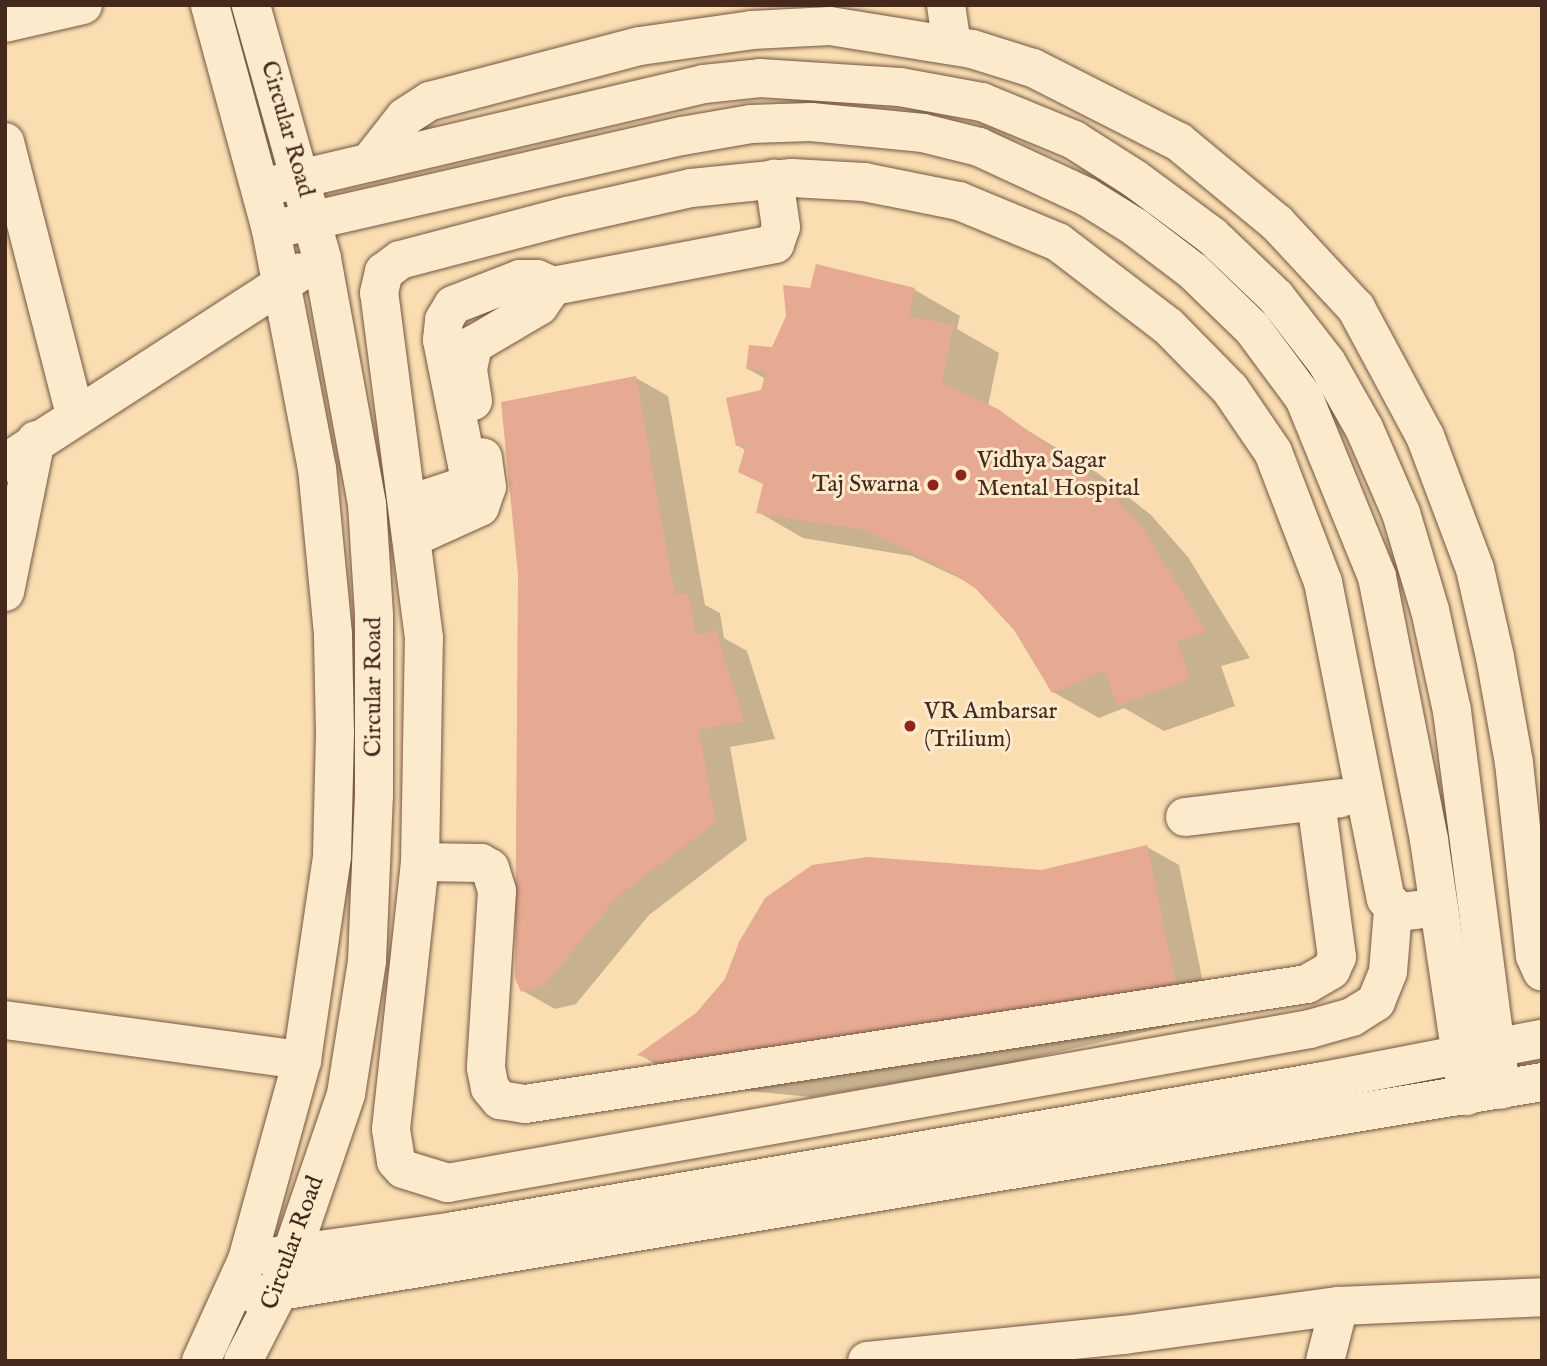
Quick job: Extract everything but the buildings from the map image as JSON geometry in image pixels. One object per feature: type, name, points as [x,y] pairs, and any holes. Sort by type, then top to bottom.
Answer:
[{"type":"street","points":[[5,23],[83,5]]},
{"type":"street","name":"Circular Road","points":[[201,1361],[247,1260],[302,1060],[332,856],[333,634],[317,469],[271,230],[210,5]]},
{"type":"street","name":"Circular Road","points":[[243,1361],[278,1293],[346,1094],[367,961],[374,796],[374,615],[360,463],[313,218],[251,5]]},
{"type":"street","points":[[946,5],[952,45]]},
{"type":"street","points":[[372,159],[418,105],[640,46],[752,30],[830,26],[952,45],[1033,68],[1179,142],[1278,223],[1356,308],[1425,436],[1475,569],[1514,763],[1535,956],[1542,972]]},
{"type":"street","points":[[261,188],[372,159],[704,84],[760,78],[900,87],[982,102],[1074,139],[1212,236],[1276,298],[1327,363],[1364,428],[1401,513],[1430,610],[1452,711],[1477,1051],[1484,1093]]},
{"type":"street","points":[[271,230],[313,218],[682,136],[751,124],[811,121],[923,133],[979,147],[1087,197],[1135,227],[1194,271],[1252,328],[1304,398],[1377,578],[1439,907],[1477,1051]]},
{"type":"street","points":[[682,136],[691,188]]},
{"type":"street","points":[[5,142],[75,414]]},
{"type":"street","points":[[412,520],[461,487],[469,475],[442,340],[447,312],[458,301],[520,279],[537,279],[553,286],[775,244],[781,227],[774,179]]},
{"type":"street","points":[[774,179],[888,186],[959,201],[1031,227],[1121,286],[1198,355],[1230,389],[1273,452],[1306,529],[1323,582],[1386,899],[1393,910],[1388,972],[1376,1002],[1352,1017],[1310,1029],[448,1183],[412,1174],[396,1161],[391,1145],[394,1095],[420,862],[425,638],[412,520],[379,293],[384,272],[400,260],[691,188],[774,179]]},
{"type":"street","points":[[5,463],[75,414],[322,258]]},
{"type":"street","points":[[5,592],[36,440]]},
{"type":"street","points":[[360,463],[402,454]]},
{"type":"street","points":[[1185,817],[1367,794]]},
{"type":"street","points":[[420,862],[481,863],[490,868],[497,891],[486,1068],[490,1088],[500,1100],[525,1104],[1307,984],[1331,970],[1337,957],[1316,802]]},
{"type":"street","points":[[1393,910],[1439,907]]},
{"type":"street","points":[[5,1020],[302,1060]]},
{"type":"street","points":[[1310,1029],[1324,1081]]},
{"type":"street","points":[[247,1260],[454,1231],[1324,1081],[1542,1039]]},
{"type":"street","points":[[232,1297],[278,1293],[1542,1082]]},
{"type":"street","points":[[346,1094],[394,1095]]},
{"type":"street","points":[[448,1183],[454,1231]]},
{"type":"street","points":[[867,1361],[1123,1348],[1339,1306],[1542,1297]]},
{"type":"street","points":[[1325,1361],[1339,1306]]},
{"type":"place","name":"Vidhya Sagar Mental Hospital","points":[[961,475]]},
{"type":"place","name":"Taj Swarna","points":[[933,485]]},
{"type":"place","name":"VR Ambarsar (Trilium)","points":[[910,726]]}]
